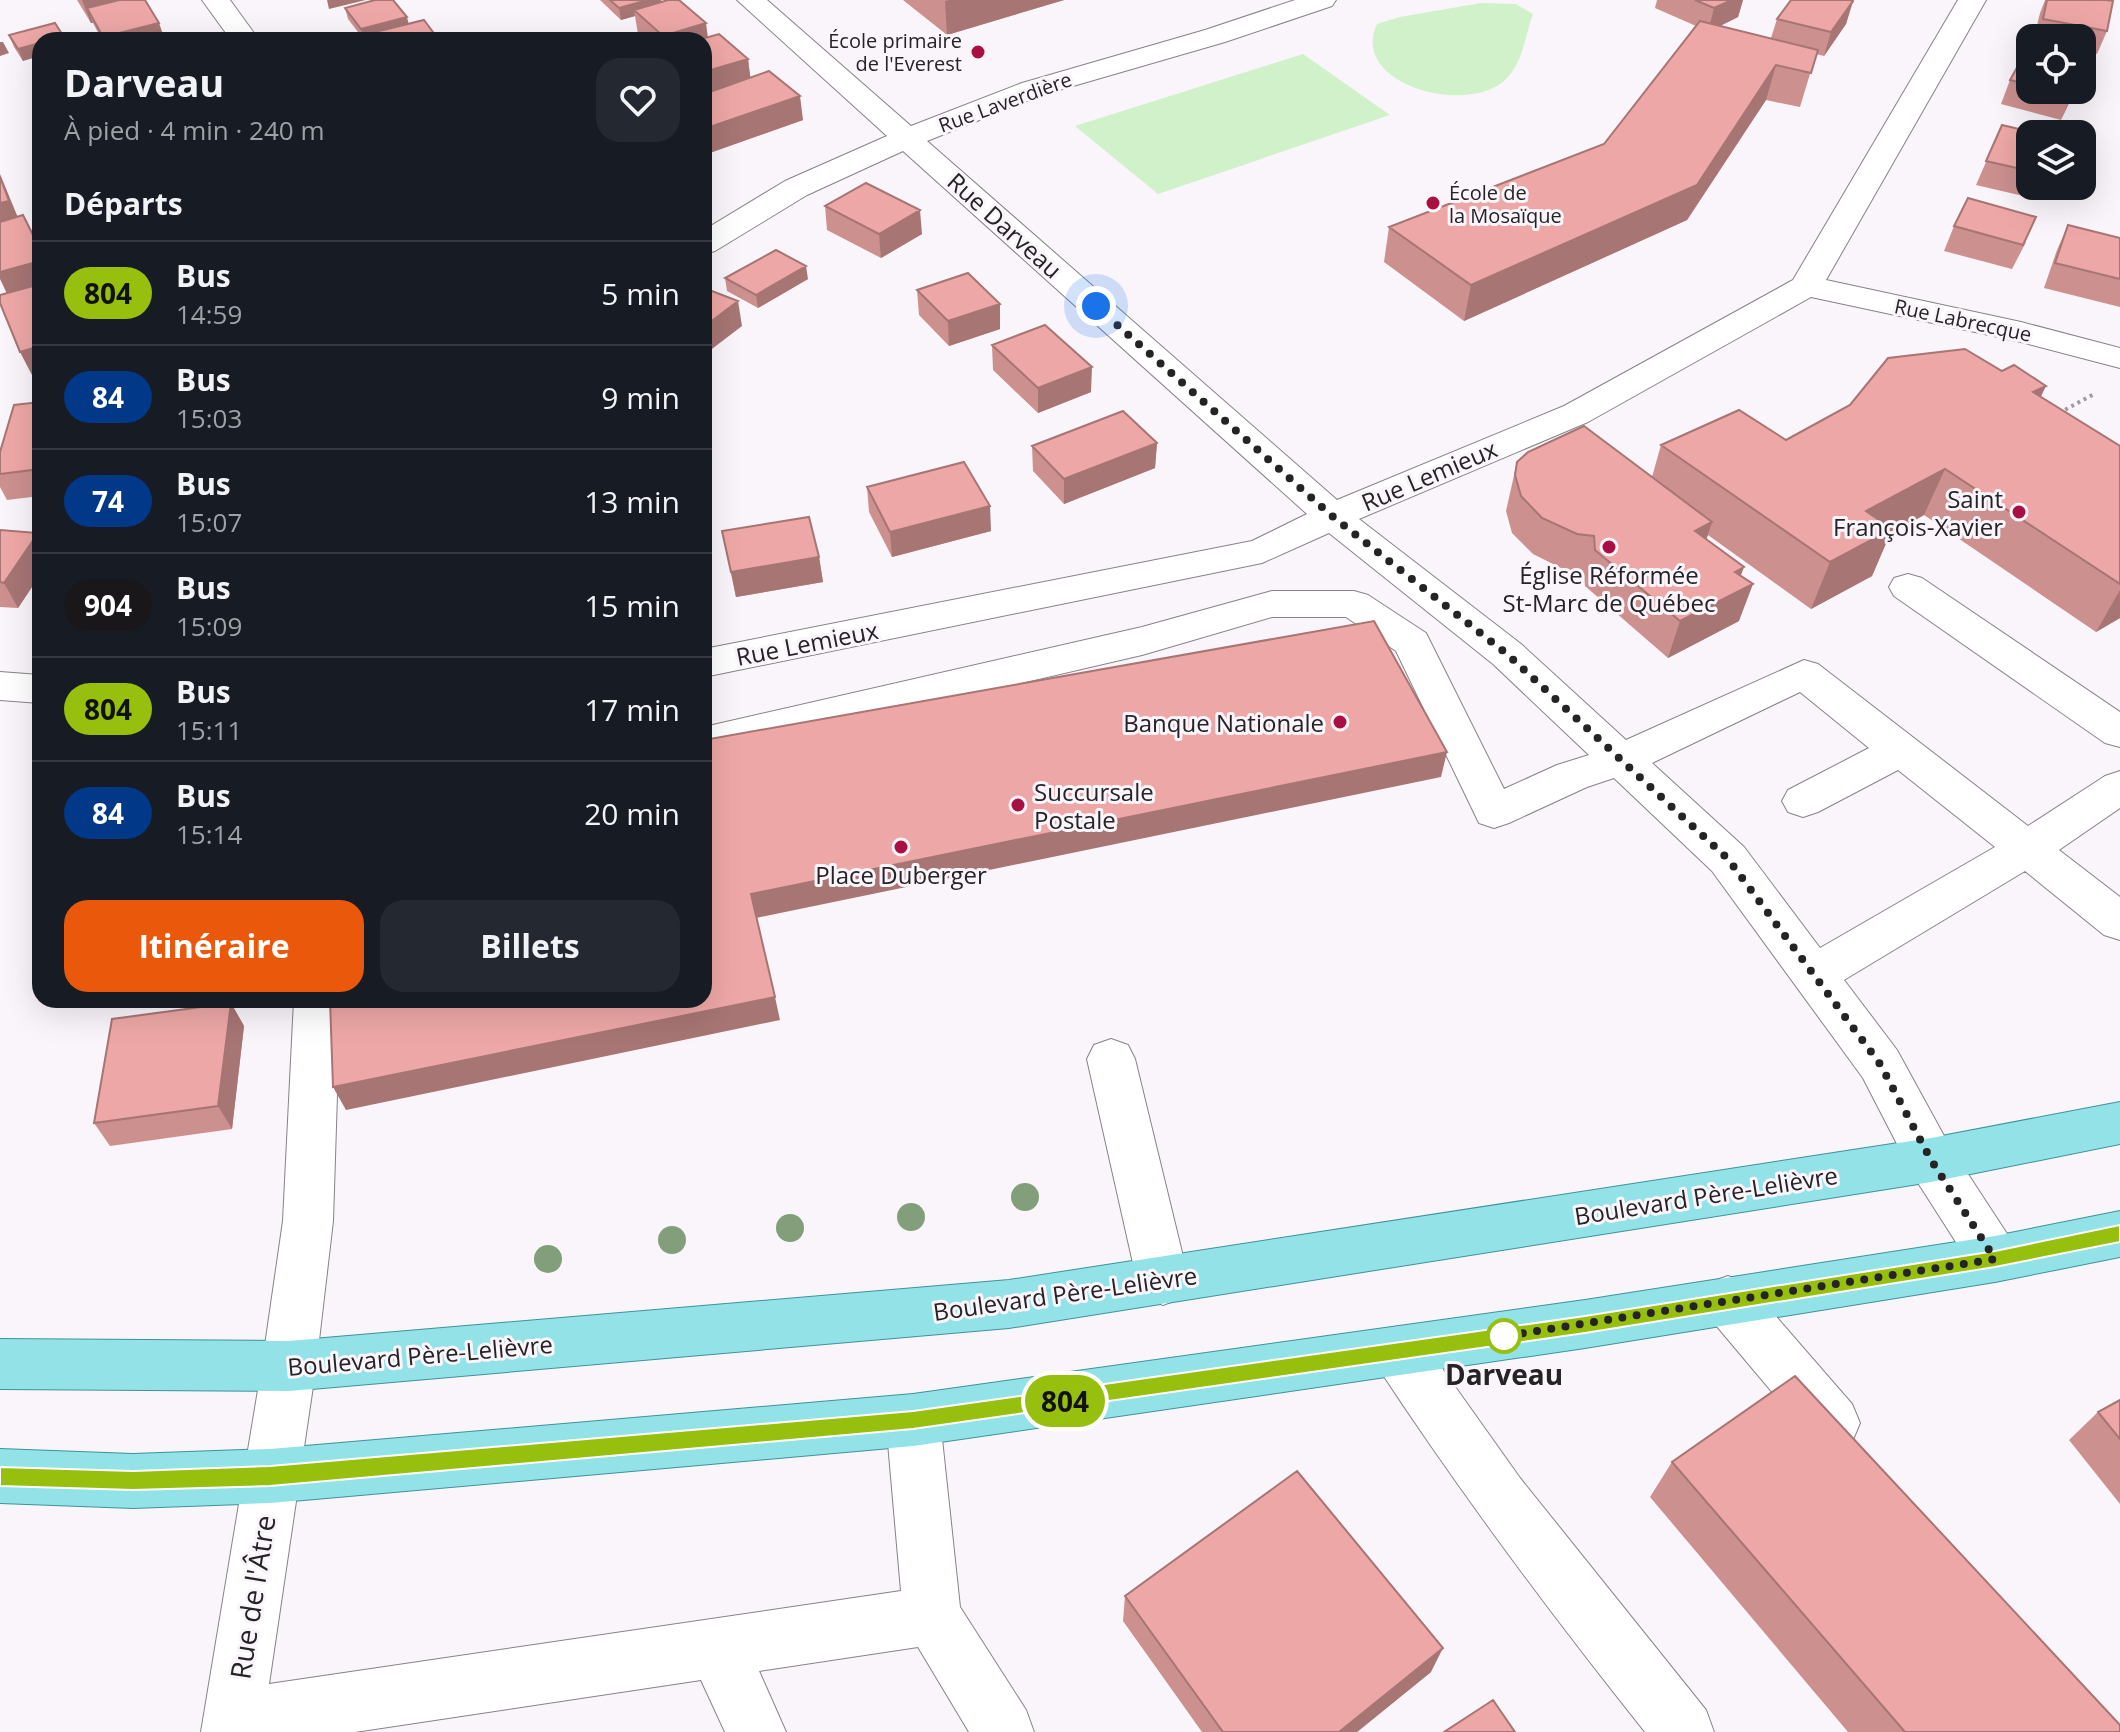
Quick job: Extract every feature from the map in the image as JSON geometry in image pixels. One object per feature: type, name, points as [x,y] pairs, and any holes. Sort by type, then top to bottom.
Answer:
[{"type":"main road","name":"Boulevard Père-Lelièvre","points":[[0,1364],[289,1366],[1009,1304],[1931,1160],[2120,1123]]},
{"type":"main road","points":[[0,1476],[133,1481],[270,1476],[913,1420],[1398,1351],[1995,1259],[2120,1234]]},
{"type":"street","points":[[216,0],[239,32]]},
{"type":"street","name":"Rue Darveau","points":[[751,0],[1332,516],[1507,654],[1728,859],[1880,1064],[1931,1160],[1995,1259]]},
{"type":"street","name":"Rue Laverdière","points":[[712,239],[796,188],[907,138],[1032,89],[1215,36],[1322,0]]},
{"type":"street","points":[[1806,286],[1972,0]]},
{"type":"street","name":"Rue Labrecque","points":[[1806,286],[2021,332],[2113,372]]},
{"type":"street","name":"Rue Lemieux","points":[[712,661],[1262,551],[1332,516],[1576,414],[1806,286]]},
{"type":"street","points":[[1110,582],[1142,641]]},
{"type":"street","points":[[1908,587],[2120,732]]},
{"type":"street","points":[[712,740],[1142,641],[1272,604],[1354,604],[1412,643],[1494,812],[1572,776],[1621,760],[1804,674],[2120,922]]},
{"type":"street","points":[[0,686],[32,688]]},
{"type":"street","points":[[1803,801],[1902,749]]},
{"type":"street","points":[[1813,975],[2029,848],[2120,787]]},
{"type":"street","name":"Rue de l'Âtre","points":[[232,1726],[289,1366],[308,1221],[317,1008]]},
{"type":"street","points":[[1111,1059],[1163,1281]]},
{"type":"street","points":[[1728,1300],[1869,1466]]},
{"type":"street","points":[[1398,1351],[1439,1414],[1572,1593],[1684,1732]]},
{"type":"street","points":[[913,1420],[932,1616],[1004,1732]]},
{"type":"street","points":[[232,1726],[932,1616]]},
{"type":"street","points":[[717,1649],[756,1732]]},
{"type":"path","points":[[2053,416],[2113,372]]},
{"type":"green space","points":[[1481,3],[1516,4],[1533,14],[1521,55],[1513,70],[1491,89],[1468,95],[1418,89],[1396,78],[1380,64],[1373,45],[1377,24]]},
{"type":"green space","points":[[1303,54],[1390,115],[1158,194],[1075,126]]},
{"type":"building","points":[[119,0],[145,0],[159,23],[123,32],[100,32],[87,8]]},
{"type":"building","points":[[375,0],[393,0],[407,17],[361,29],[345,8]]},
{"type":"building","points":[[610,0],[648,0],[619,8]]},
{"type":"building","points":[[679,0],[706,23],[676,32],[659,32],[634,10]]},
{"type":"building","points":[[1695,0],[1732,0],[1714,8]]},
{"type":"building","points":[[1791,0],[1853,1],[1831,32],[1777,19]]},
{"type":"building","points":[[2047,0],[2113,1],[2107,31],[2096,29],[2096,24],[2070,24],[2043,19]]},
{"type":"building","points":[[424,20],[433,32],[375,32]]},
{"type":"building","points":[[1700,21],[1818,50],[1811,73],[1776,65],[1697,185],[1471,285],[1389,227],[1604,144]]},
{"type":"building","points":[[55,23],[61,32],[32,32],[32,45],[18,49],[9,35]]},
{"type":"building","points":[[719,34],[748,59],[712,70],[712,36]]},
{"type":"building","points":[[769,71],[800,96],[712,126],[712,91]]},
{"type":"building","points":[[2002,125],[2016,128],[2016,168],[1986,161]]},
{"type":"building","points":[[0,177],[9,201],[0,203]]},
{"type":"building","points":[[866,183],[920,210],[879,234],[825,206]]},
{"type":"building","points":[[1968,198],[2036,217],[2023,245],[1954,226]]},
{"type":"building","points":[[23,215],[32,233],[32,263],[0,272],[0,222]]},
{"type":"building","points":[[2068,225],[2120,238],[2120,279],[2055,263]]},
{"type":"building","points":[[776,250],[806,266],[756,295],[725,278]]},
{"type":"building","points":[[968,273],[1000,304],[948,321],[917,290]]},
{"type":"building","points":[[32,286],[32,348],[20,352],[0,303],[0,295]]},
{"type":"building","points":[[712,291],[738,301],[712,321]]},
{"type":"building","points":[[1045,325],[1092,367],[1038,388],[992,345]]},
{"type":"building","points":[[1965,349],[2002,371],[2014,365],[2046,386],[2033,392],[2120,446],[2120,584],[1945,469],[1866,511],[1892,529],[1830,562],[1661,445],[1739,410],[1786,440],[1850,405],[1888,358]]},
{"type":"building","points":[[32,403],[32,470],[0,474],[0,452],[14,405]]},
{"type":"building","points":[[1123,411],[1157,443],[1064,479],[1032,446]]},
{"type":"building","points":[[1584,426],[1712,522],[1695,531],[1744,567],[1735,572],[1753,584],[1680,621],[1595,550],[1594,536],[1577,534],[1542,518],[1521,496],[1515,475],[1517,462],[1528,452]]},
{"type":"building","points":[[964,462],[990,506],[890,532],[867,487]]},
{"type":"building","points":[[809,517],[819,557],[731,572],[722,531]]},
{"type":"building","points":[[0,530],[32,533],[32,542],[4,583],[0,582]]},
{"type":"building","name":"Place Duberger","points":[[1374,621],[1447,752],[751,894],[775,997],[333,1087],[330,1008],[712,1008],[712,739]]},
{"type":"building","points":[[194,1008],[230,1008],[218,1106],[94,1123],[112,1019]]},
{"type":"building","points":[[1795,1376],[2120,1725],[2120,1732],[1905,1732],[1672,1462]]},
{"type":"building","points":[[2120,1400],[2120,1439],[2098,1412]]},
{"type":"building","points":[[1297,1471],[1443,1648],[1339,1732],[1223,1732],[1125,1596]]},
{"type":"building","points":[[1493,1700],[1515,1732],[1444,1732]]},
{"type":"bus line","name":"804","points":[[0,1476],[133,1481],[270,1476],[913,1420],[1029,1406],[1585,1324],[1995,1259],[2120,1234]]},
{"type":"place","name":"École primaire de l'Everest","points":[[978,52]]},
{"type":"place","name":"École de la Mosaïque","points":[[1433,203]]},
{"type":"place","name":"Saint François-Xavier","points":[[2019,512]]},
{"type":"place","name":"Église Réformée St-Marc de Québec","points":[[1609,547]]},
{"type":"place","name":"Banque Nationale","points":[[1340,722]]},
{"type":"place","name":"Succursale Postale","points":[[1018,805]]},
{"type":"place","name":"Place Duberger","points":[[901,847]]},
{"type":"place","name":"Darveau","points":[[1504,1336]]},
{"type":"route","points":[[1096,306],[1332,516],[1507,654],[1728,859],[1880,1064],[1931,1160],[1995,1259],[1492,1338],[1504,1336]]}]
